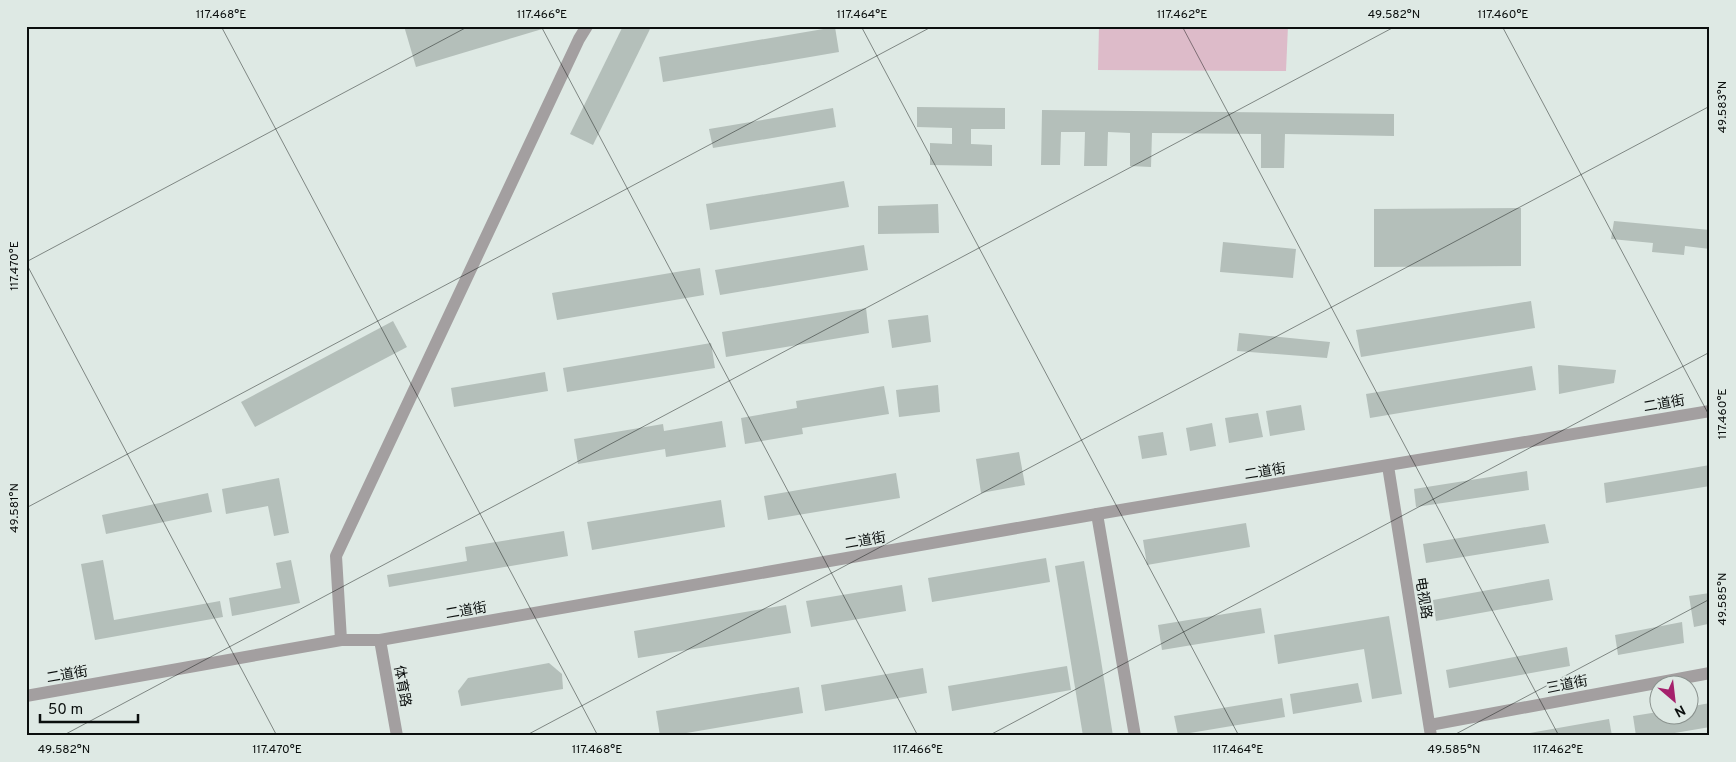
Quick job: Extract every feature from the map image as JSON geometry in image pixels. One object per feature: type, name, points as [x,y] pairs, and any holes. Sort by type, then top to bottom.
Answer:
[{"type":"street","points":[[341,640],[336,556],[578,39],[587,26]]},
{"type":"street","name":"二道街","points":[[26,696],[341,640],[380,640],[1097,514],[1710,411]]},
{"type":"street","name":"电视路","points":[[1388,466],[1430,730]]},
{"type":"street","points":[[1097,514],[1135,736]]},
{"type":"street","name":"体育路","points":[[380,640],[397,736]]},
{"type":"street","name":"三道街","points":[[1430,730],[1710,672]]},
{"type":"shaded area","points":[[1099,26],[1288,26],[1286,71],[1098,70]]},
{"type":"building","points":[[404,26],[549,26],[549,27],[416,67]]},
{"type":"building","points":[[623,26],[651,27],[593,145],[570,134]]},
{"type":"building","points":[[835,27],[839,52],[663,82],[659,57]]},
{"type":"building","points":[[917,107],[1005,108],[1005,129],[971,129],[971,144],[992,145],[992,166],[930,165],[930,143],[952,144],[952,128],[917,127]]},
{"type":"building","points":[[833,108],[836,127],[713,148],[709,129]]},
{"type":"building","points":[[1042,110],[1394,114],[1394,136],[1285,134],[1284,168],[1261,168],[1261,134],[1152,133],[1151,167],[1130,166],[1130,133],[1108,132],[1107,166],[1084,166],[1085,132],[1061,132],[1060,165],[1041,165]]},
{"type":"building","points":[[844,181],[849,207],[710,230],[706,204]]},
{"type":"building","points":[[938,204],[939,233],[878,234],[878,206]]},
{"type":"building","points":[[1521,208],[1521,266],[1374,267],[1374,209]]},
{"type":"building","points":[[1614,221],[1710,230],[1710,249],[1685,246],[1684,255],[1652,252],[1653,243],[1611,239]]},
{"type":"building","points":[[1223,242],[1296,249],[1293,278],[1220,272]]},
{"type":"building","points":[[864,245],[868,270],[720,295],[715,270]]},
{"type":"building","points":[[700,268],[704,295],[557,320],[552,293]]},
{"type":"building","points":[[1531,301],[1535,328],[1361,357],[1356,330]]},
{"type":"building","points":[[866,308],[869,333],[726,357],[722,332]]},
{"type":"building","points":[[928,315],[931,342],[892,348],[888,320]]},
{"type":"building","points":[[393,321],[407,347],[255,427],[241,402]]},
{"type":"building","points":[[1239,333],[1330,342],[1327,358],[1237,351]]},
{"type":"building","points":[[711,343],[715,368],[567,392],[563,368]]},
{"type":"building","points":[[1558,365],[1616,370],[1614,383],[1559,394]]},
{"type":"building","points":[[1532,366],[1536,390],[1370,418],[1366,394]]},
{"type":"building","points":[[545,372],[548,391],[454,407],[451,388]]},
{"type":"building","points":[[938,385],[940,412],[899,417],[896,390]]},
{"type":"building","points":[[884,386],[889,414],[802,428],[803,434],[745,444],[741,418],[797,408],[796,401]]},
{"type":"building","points":[[1301,405],[1305,430],[1270,436],[1266,411]]},
{"type":"building","points":[[1258,413],[1263,437],[1229,443],[1225,418]]},
{"type":"building","points":[[722,421],[726,447],[666,457],[665,449],[578,464],[574,439],[663,424],[664,431]]},
{"type":"building","points":[[1212,423],[1216,446],[1190,451],[1186,428]]},
{"type":"building","points":[[1163,432],[1167,455],[1142,459],[1138,436]]},
{"type":"building","points":[[1019,452],[1025,485],[981,493],[976,459]]},
{"type":"building","points":[[1710,465],[1710,486],[1606,503],[1604,483]]},
{"type":"building","points":[[1527,471],[1529,490],[1416,507],[1414,489]]},
{"type":"building","points":[[896,473],[900,498],[768,520],[764,496]]},
{"type":"building","points":[[279,478],[289,533],[274,536],[268,506],[226,514],[222,489]]},
{"type":"building","points":[[208,493],[212,512],[106,534],[102,515]]},
{"type":"building","points":[[721,500],[725,527],[592,550],[587,522]]},
{"type":"building","points":[[1246,523],[1250,547],[1147,565],[1143,540]]},
{"type":"building","points":[[1545,524],[1549,543],[1426,563],[1423,544]]},
{"type":"building","points":[[564,531],[568,556],[389,587],[387,575],[467,561],[465,547]]},
{"type":"building","points":[[1046,558],[1050,582],[932,602],[928,578]]},
{"type":"building","points":[[103,560],[114,620],[220,601],[223,617],[95,640],[81,564]]},
{"type":"building","points":[[291,560],[300,603],[232,616],[229,598],[281,588],[276,563]]},
{"type":"building","points":[[1084,561],[1113,736],[1083,736],[1055,566]]},
{"type":"building","points":[[1549,579],[1553,600],[1436,621],[1433,600]]},
{"type":"building","points":[[902,585],[906,611],[811,627],[806,601]]},
{"type":"building","points":[[1710,593],[1710,615],[1707,616],[1708,624],[1694,627],[1689,596]]},
{"type":"building","points":[[786,605],[791,633],[638,658],[634,631]]},
{"type":"building","points":[[1261,608],[1265,633],[1162,650],[1158,625]]},
{"type":"building","points":[[1389,616],[1402,694],[1372,699],[1364,649],[1278,664],[1274,635]]},
{"type":"building","points":[[1682,622],[1684,643],[1618,655],[1615,635]]},
{"type":"building","points":[[1567,647],[1570,666],[1449,688],[1446,670]]},
{"type":"building","points":[[549,663],[562,674],[563,689],[461,706],[458,691],[468,678]]},
{"type":"building","points":[[1067,666],[1071,690],[952,711],[948,686]]},
{"type":"building","points":[[923,668],[927,693],[825,711],[821,685]]},
{"type":"building","points":[[1358,683],[1362,702],[1293,714],[1290,694]]},
{"type":"building","points":[[799,687],[803,713],[660,736],[656,711]]},
{"type":"building","points":[[1282,698],[1285,717],[1178,735],[1174,716]]},
{"type":"building","points":[[1710,703],[1710,727],[1657,736],[1636,736],[1633,716],[1648,714],[1648,724],[1698,724],[1698,705]]},
{"type":"building","points":[[1609,719],[1612,736],[1518,736],[1518,735]]}]
